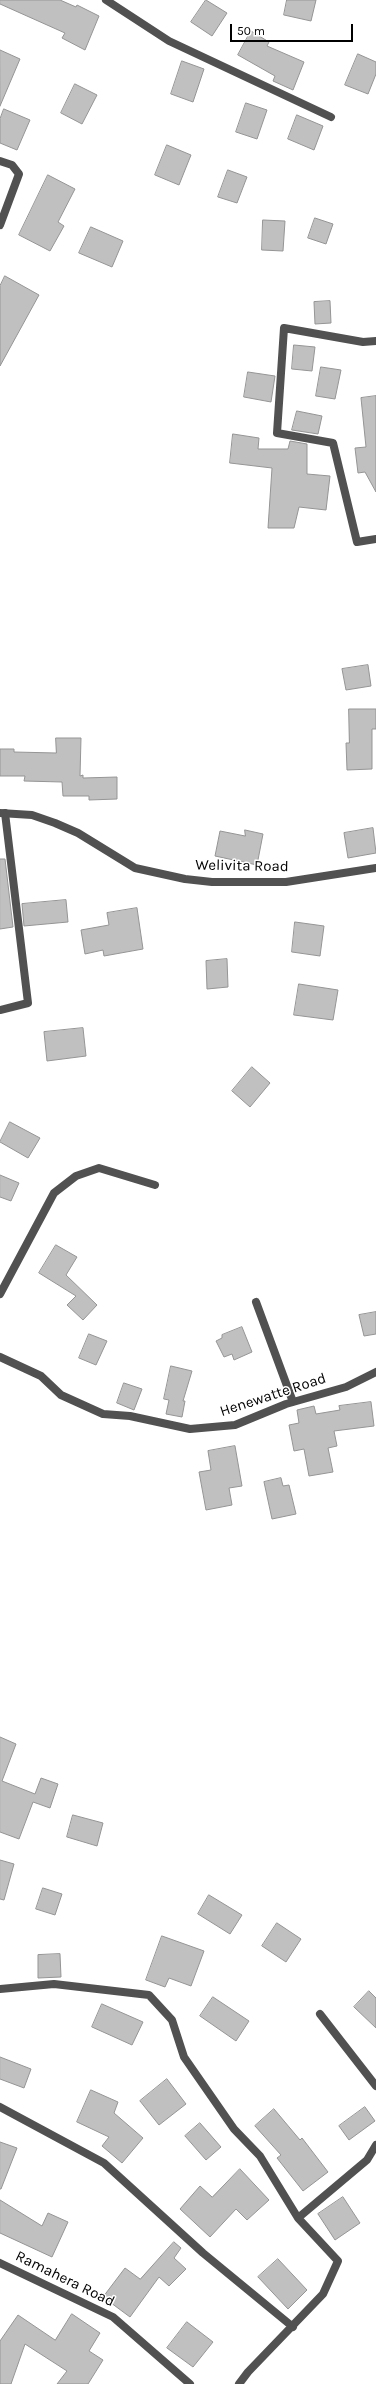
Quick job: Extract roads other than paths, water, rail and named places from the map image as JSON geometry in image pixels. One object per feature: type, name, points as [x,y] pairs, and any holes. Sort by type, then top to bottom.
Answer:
[{"type":"street","points":[[106,0],[169,41],[331,117]]},
{"type":"street","points":[[0,161],[12,165],[19,174],[0,225]]},
{"type":"street","points":[[376,341],[363,342],[284,328],[278,433],[333,443],[356,542],[376,539]]},
{"type":"street","points":[[0,1010],[28,1003],[2,813]]},
{"type":"street","name":"Welivita Road","points":[[2,813],[32,815],[78,833],[135,868],[185,879],[212,882],[286,882],[376,868]]},
{"type":"street","points":[[0,1294],[54,1193],[76,1176],[99,1168],[155,1185]]},
{"type":"street","points":[[256,1302],[293,1402]]},
{"type":"street","name":"Henewatte Road","points":[[0,1357],[41,1376],[61,1395],[103,1414],[130,1416],[190,1429],[235,1425],[293,1402],[346,1387],[376,1372]]},
{"type":"street","points":[[0,1990],[54,1984],[149,1995],[172,2020],[184,2057],[234,2129],[260,2156],[298,2218],[338,2261],[323,2294],[248,2372],[239,2384]]},
{"type":"street","points":[[320,2014],[376,2086]]},
{"type":"street","points":[[0,2107],[104,2163],[203,2253],[292,2327]]},
{"type":"street","points":[[298,2218],[367,2160],[376,2145]]},
{"type":"street","name":"Ramahera Road","points":[[0,2263],[113,2317],[190,2384]]}]
